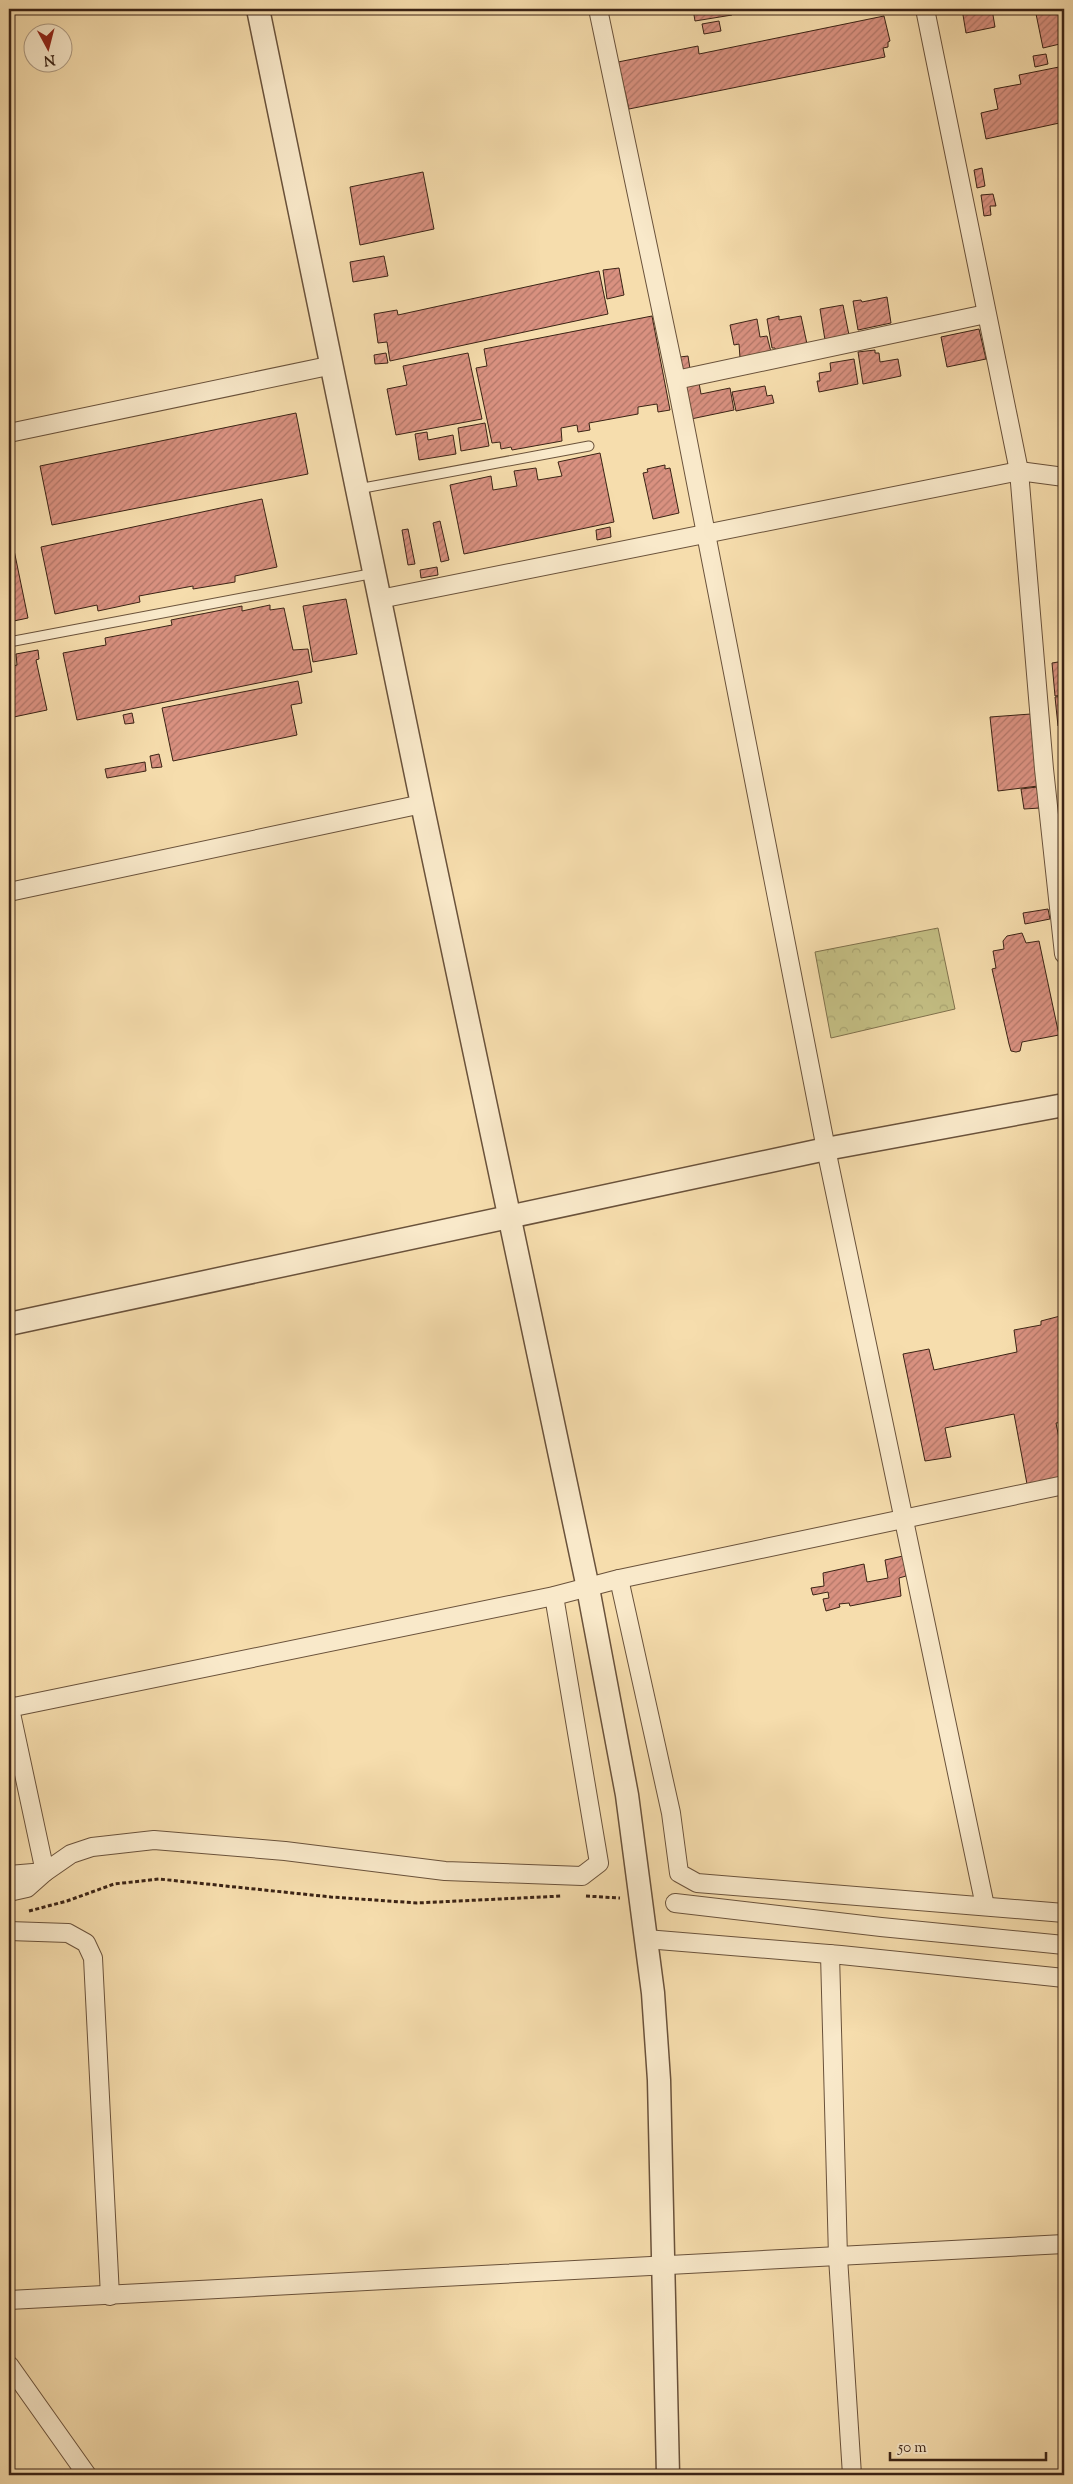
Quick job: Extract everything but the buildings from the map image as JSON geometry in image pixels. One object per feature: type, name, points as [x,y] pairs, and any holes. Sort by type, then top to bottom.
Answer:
[{"type":"street","points":[[258,9],[333,365],[422,804],[588,1588],[627,1795],[642,1900],[659,2080],[668,2475]]},
{"type":"street","points":[[598,9],[676,380],[826,1149],[985,1906]]},
{"type":"street","points":[[925,9],[1019,471],[1044,769],[1064,954]]},
{"type":"street","points":[[676,380],[986,314]]},
{"type":"street","points":[[9,434],[333,365]]},
{"type":"street","points":[[380,599],[1019,471],[1064,477]]},
{"type":"street","points":[[9,892],[422,804]]},
{"type":"street","points":[[9,1324],[826,1149],[1064,1105]]},
{"type":"street","points":[[45,1872],[9,1707],[554,1596],[619,1579],[1064,1486]]},
{"type":"street","points":[[619,1579],[671,1812],[680,1873],[698,1883],[1064,1913]]},
{"type":"street","points":[[9,1892],[27,1888],[45,1872],[71,1854],[92,1847],[154,1840],[285,1851],[445,1871],[582,1876],[598,1863],[554,1596]]},
{"type":"street","points":[[9,1875],[45,1872]]},
{"type":"street","points":[[675,1903],[881,1927],[1064,1945]]},
{"type":"street","points":[[9,1931],[68,1933],[86,1943],[93,1958],[110,2296]]},
{"type":"street","points":[[646,1939],[830,1954],[1064,1978]]},
{"type":"street","points":[[830,1954],[838,2257],[852,2475]]},
{"type":"street","points":[[9,2300],[110,2296],[664,2264],[741,2263],[1064,2244]]},
{"type":"street","points":[[9,2365],[87,2475]]},
{"type":"lane","points":[[358,489],[589,446]]},
{"type":"lane","points":[[9,642],[375,573]]},
{"type":"path","points":[[24,1912],[67,1901],[114,1884],[159,1879],[331,1897],[417,1903],[563,1896]]},
{"type":"path","points":[[582,1895],[642,1900]]},
{"type":"green space","points":[[938,928],[955,1009],[831,1038],[815,952]]}]
